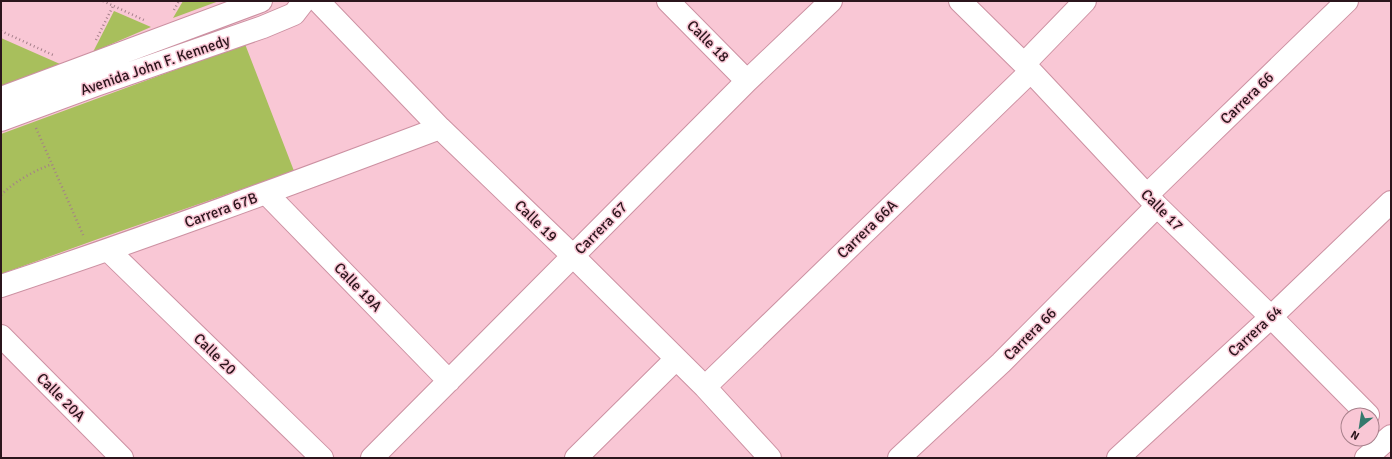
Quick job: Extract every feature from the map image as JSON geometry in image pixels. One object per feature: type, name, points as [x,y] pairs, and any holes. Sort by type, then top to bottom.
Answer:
[{"type":"street","name":"Avenida John F. Kennedy","points":[[1,98],[261,1]]},
{"type":"street","name":"Avenida John F. Kennedy","points":[[1,120],[96,85],[263,27],[294,14],[304,1]]},
{"type":"street","name":"Calle 19","points":[[318,1],[440,128],[573,256],[704,387],[770,458]]},
{"type":"street","name":"Calle 18","points":[[668,1],[747,80]]},
{"type":"street","name":"Carrera 67","points":[[372,458],[747,80],[831,1]]},
{"type":"street","name":"Calle 17","points":[[960,1],[1027,68],[1152,201],[1271,317],[1360,407]]},
{"type":"street","name":"Carrera 66A","points":[[704,387],[1027,68],[1085,1]]},
{"type":"street","name":"Carrera 66","points":[[899,458],[1000,363],[1152,201],[1347,1]]},
{"type":"street","name":"Carrera 67B","points":[[1,286],[267,194],[440,128]]},
{"type":"street","name":"Calle 19A","points":[[267,194],[449,381]]},
{"type":"street","name":"Carrera 64","points":[[1118,458],[1271,317],[1391,202]]},
{"type":"street","name":"Calle 20","points":[[100,253],[322,458]]},
{"type":"street","name":"Calle 20A","points":[[1,336],[122,458]]},
{"type":"street","points":[[576,458],[676,359]]},
{"type":"street","points":[[1366,458],[1390,437],[1380,427]]},
{"type":"path","points":[[103,1],[152,23]]},
{"type":"path","points":[[96,40],[113,6]]},
{"type":"path","points":[[1,31],[81,68]]},
{"type":"path","points":[[28,110],[52,164],[100,253]]},
{"type":"path","points":[[1,195],[7,189],[38,170],[52,164]]},
{"type":"green space","points":[[183,1],[219,1],[173,18]]},
{"type":"green space","points":[[114,11],[151,27],[93,52]]},
{"type":"green space","points":[[1,38],[60,64],[1,86]]},
{"type":"green space","points":[[245,44],[294,171],[1,274],[1,134]]}]
